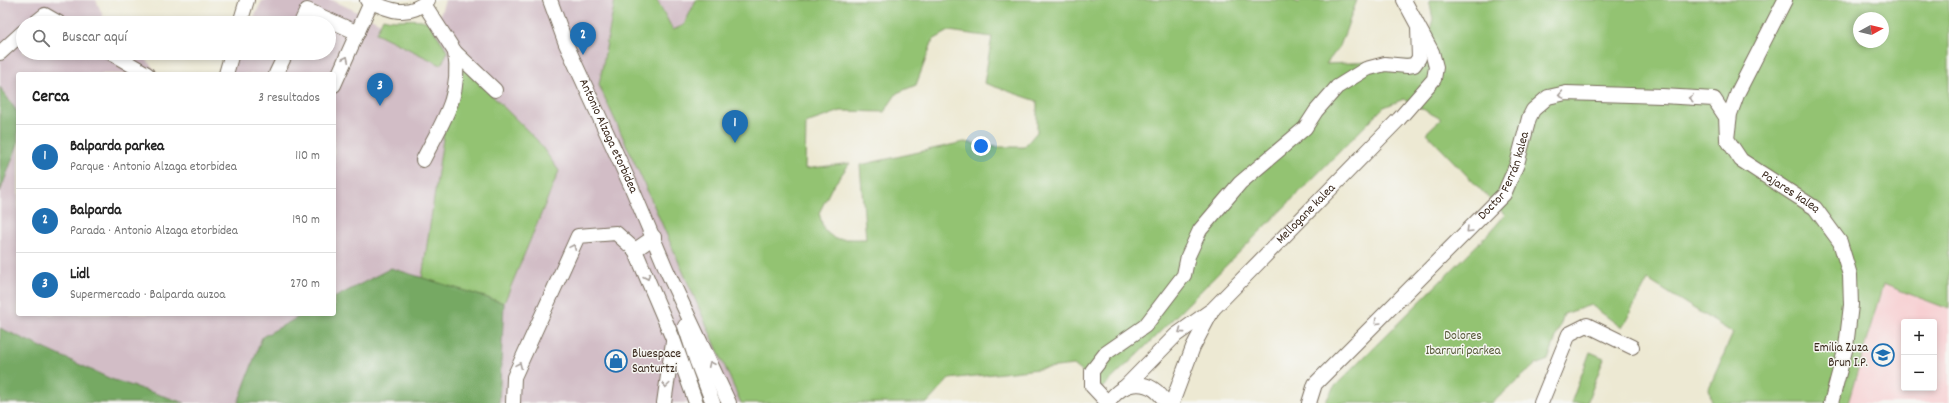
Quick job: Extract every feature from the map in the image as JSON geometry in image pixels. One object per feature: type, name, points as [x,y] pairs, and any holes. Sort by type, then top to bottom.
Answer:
[{"type":"street","points":[[242,16],[247,0]]},
{"type":"street","name":"Antonio Alzaga etorbidea","points":[[550,0],[566,44],[654,237],[667,271],[697,362],[713,403]]},
{"type":"street","name":"Mellogane kalea","points":[[1108,403],[1114,393],[1125,387],[1176,335],[1213,309],[1399,119],[1434,79],[1436,67],[1432,52],[1404,0]]},
{"type":"street","points":[[1727,139],[1730,114],[1738,92],[1785,0]]},
{"type":"street","points":[[336,81],[358,33],[370,1],[389,10],[400,12],[414,10],[426,2],[456,52],[495,90]]},
{"type":"street","points":[[304,16],[307,10],[320,16]]},
{"type":"street","points":[[336,23],[358,33]]},
{"type":"street","points":[[1108,403],[1092,386],[1092,371],[1106,353],[1145,326],[1184,275],[1188,256],[1200,230],[1216,209],[1249,174],[1305,128],[1316,111],[1337,86],[1366,69],[1386,64],[1407,66],[1414,65],[1419,58],[1418,27]]},
{"type":"street","points":[[0,53],[16,38]]},
{"type":"street","points":[[423,160],[451,105],[456,90],[458,72],[456,52]]},
{"type":"street","points":[[123,60],[144,72]]},
{"type":"street","points":[[227,72],[230,60]]},
{"type":"street","points":[[277,72],[283,60]]},
{"type":"street","name":"Doctor Ferrán kalea","points":[[1309,403],[1315,384],[1504,194],[1517,164],[1529,118],[1533,110],[1548,97],[1566,93],[1714,99],[1738,92]]},
{"type":"street","points":[[1714,99],[1726,117],[1727,139]]},
{"type":"street","name":"Pajares kalea","points":[[1727,139],[1741,160],[1815,208],[1840,242],[1850,275],[1851,305],[1846,347],[1831,403]]},
{"type":"street","points":[[513,403],[514,376],[578,236],[616,233],[635,250],[673,339],[696,403]]},
{"type":"street","points":[[635,250],[654,237]]},
{"type":"street","name":"Antonio Alzaga etorbidea","points":[[667,271],[728,402]]},
{"type":"street","name":"Mellogane kalea","points":[[1172,403],[1193,347],[1213,309]]},
{"type":"street","points":[[1544,401],[1569,334],[1587,325],[1632,348]]},
{"type":"street","points":[[664,403],[673,339]]},
{"type":"street","points":[[1125,387],[1135,384],[1145,385],[1158,392],[1166,403]]},
{"type":"shaded area","points":[[0,0],[96,0],[103,16],[16,16],[16,60],[147,60],[156,72],[16,72],[16,110],[0,87]]},
{"type":"shaded area","points":[[332,0],[430,46],[445,0],[615,0],[599,85],[741,403],[499,403],[504,303],[559,171],[455,60],[422,278],[391,268],[336,297],[336,72],[219,72],[233,60],[336,60],[336,16],[254,16],[262,1]]},
{"type":"shaded area","points":[[657,0],[696,0],[684,25],[673,30]]},
{"type":"shaded area","points":[[16,149],[16,316],[300,316],[262,337],[238,403],[185,403],[111,379],[0,328],[0,192]]},
{"type":"shaded area","name":"Emilia Zuza Brun I.P.","points":[[1883,284],[1949,309],[1949,403],[1848,403]]},
{"type":"green space","name":"Dolores Ibarruri parkea","points":[[615,0],[657,0],[673,30],[684,25],[696,0],[1291,0],[1299,3],[1300,0],[1357,0],[1340,46],[1326,64],[1422,60],[1433,19],[1429,0],[1949,0],[1949,309],[1883,284],[1848,403],[1712,403],[1709,388],[1733,333],[1648,280],[1622,328],[1591,305],[1564,314],[1548,360],[1535,365],[1492,403],[1325,403],[1333,388],[1492,230],[1505,215],[1426,133],[1441,119],[1404,99],[1384,107],[1140,352],[1102,388],[1074,365],[949,379],[927,403],[741,403],[599,85]],"holes":[[[949,31],[992,37],[984,83],[1037,101],[1037,132],[1024,147],[997,147],[964,142],[860,165],[866,239],[835,239],[824,230],[819,213],[831,189],[850,163],[805,169],[806,123],[841,111],[884,112],[897,93],[916,85],[933,40]]]},
{"type":"green space","points":[[383,18],[395,20],[423,20],[428,22],[448,51],[441,65],[376,33]]},
{"type":"green space","points":[[455,59],[537,140],[559,171],[504,303],[422,278]]},
{"type":"green space","points":[[0,87],[16,110],[16,149],[0,192]]},
{"type":"green space","points":[[391,268],[504,303],[499,403],[238,403],[262,337],[300,316],[336,316],[336,297]]},
{"type":"green space","points":[[0,328],[111,379],[185,403],[0,403]]},
{"type":"green space","points":[[1590,352],[1604,358],[1587,403],[1571,403]]},
{"type":"place","name":"Balparda","points":[[583,55]]},
{"type":"place","name":"Lidl","points":[[380,106]]},
{"type":"place","name":"Balparda parkea","points":[[735,143]]},
{"type":"place","name":"Emilia Zuza Brun I.P.","points":[[1883,355]]},
{"type":"place","name":"Bluespace Santurtzi","points":[[616,361]]}]
